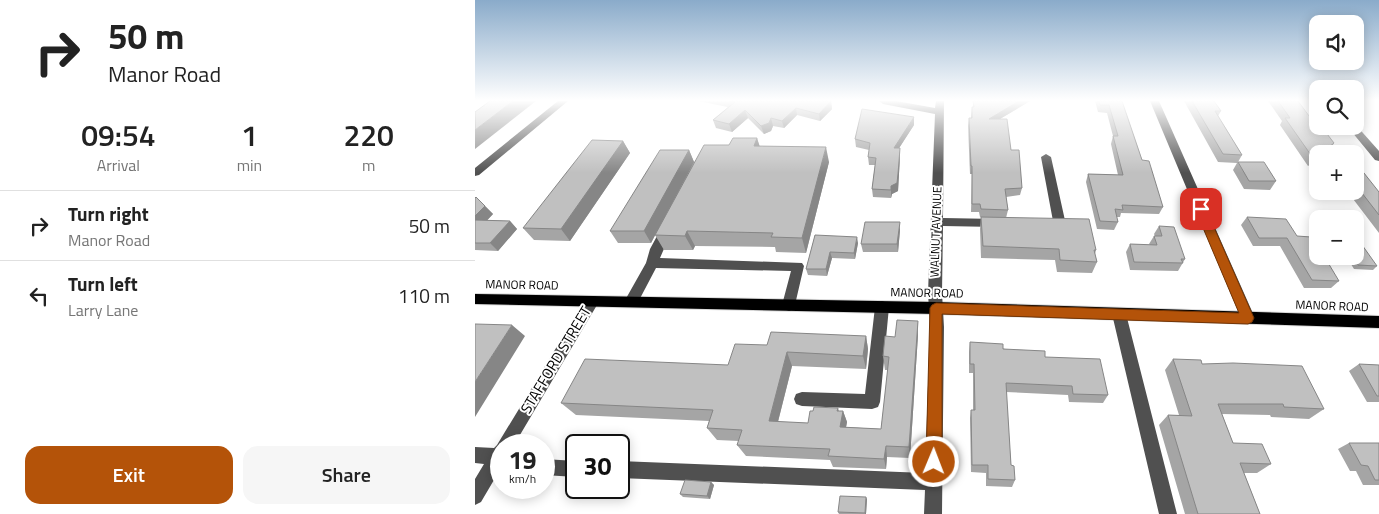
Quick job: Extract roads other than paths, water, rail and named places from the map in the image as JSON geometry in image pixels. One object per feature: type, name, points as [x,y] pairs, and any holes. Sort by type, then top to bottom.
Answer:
[{"type":"main road","name":"MANOR ROAD","points":[[475,299],[936,308],[1379,322]]},
{"type":"street","points":[[475,173],[534,125]]},
{"type":"street","name":"WALNUT AVENUE","points":[[933,514],[940,125]]},
{"type":"street","points":[[1164,125],[1248,318]]},
{"type":"street","points":[[1360,135],[1379,158]]},
{"type":"street","points":[[1041,225],[1060,225],[1046,157]]},
{"type":"street","points":[[631,302],[673,217]]},
{"type":"street","points":[[937,222],[1012,224]]},
{"type":"street","points":[[652,262],[797,266],[789,305]]},
{"type":"street","name":"STAFFORD STREET","points":[[513,434],[591,301]]},
{"type":"street","points":[[802,399],[871,402],[882,307]]},
{"type":"street","points":[[1119,314],[1168,514]]},
{"type":"street","points":[[475,455],[490,456]]},
{"type":"street","points":[[630,470],[933,482]]},
{"type":"street","name":"STAFFORD STREET","points":[[475,496],[490,473]]}]
